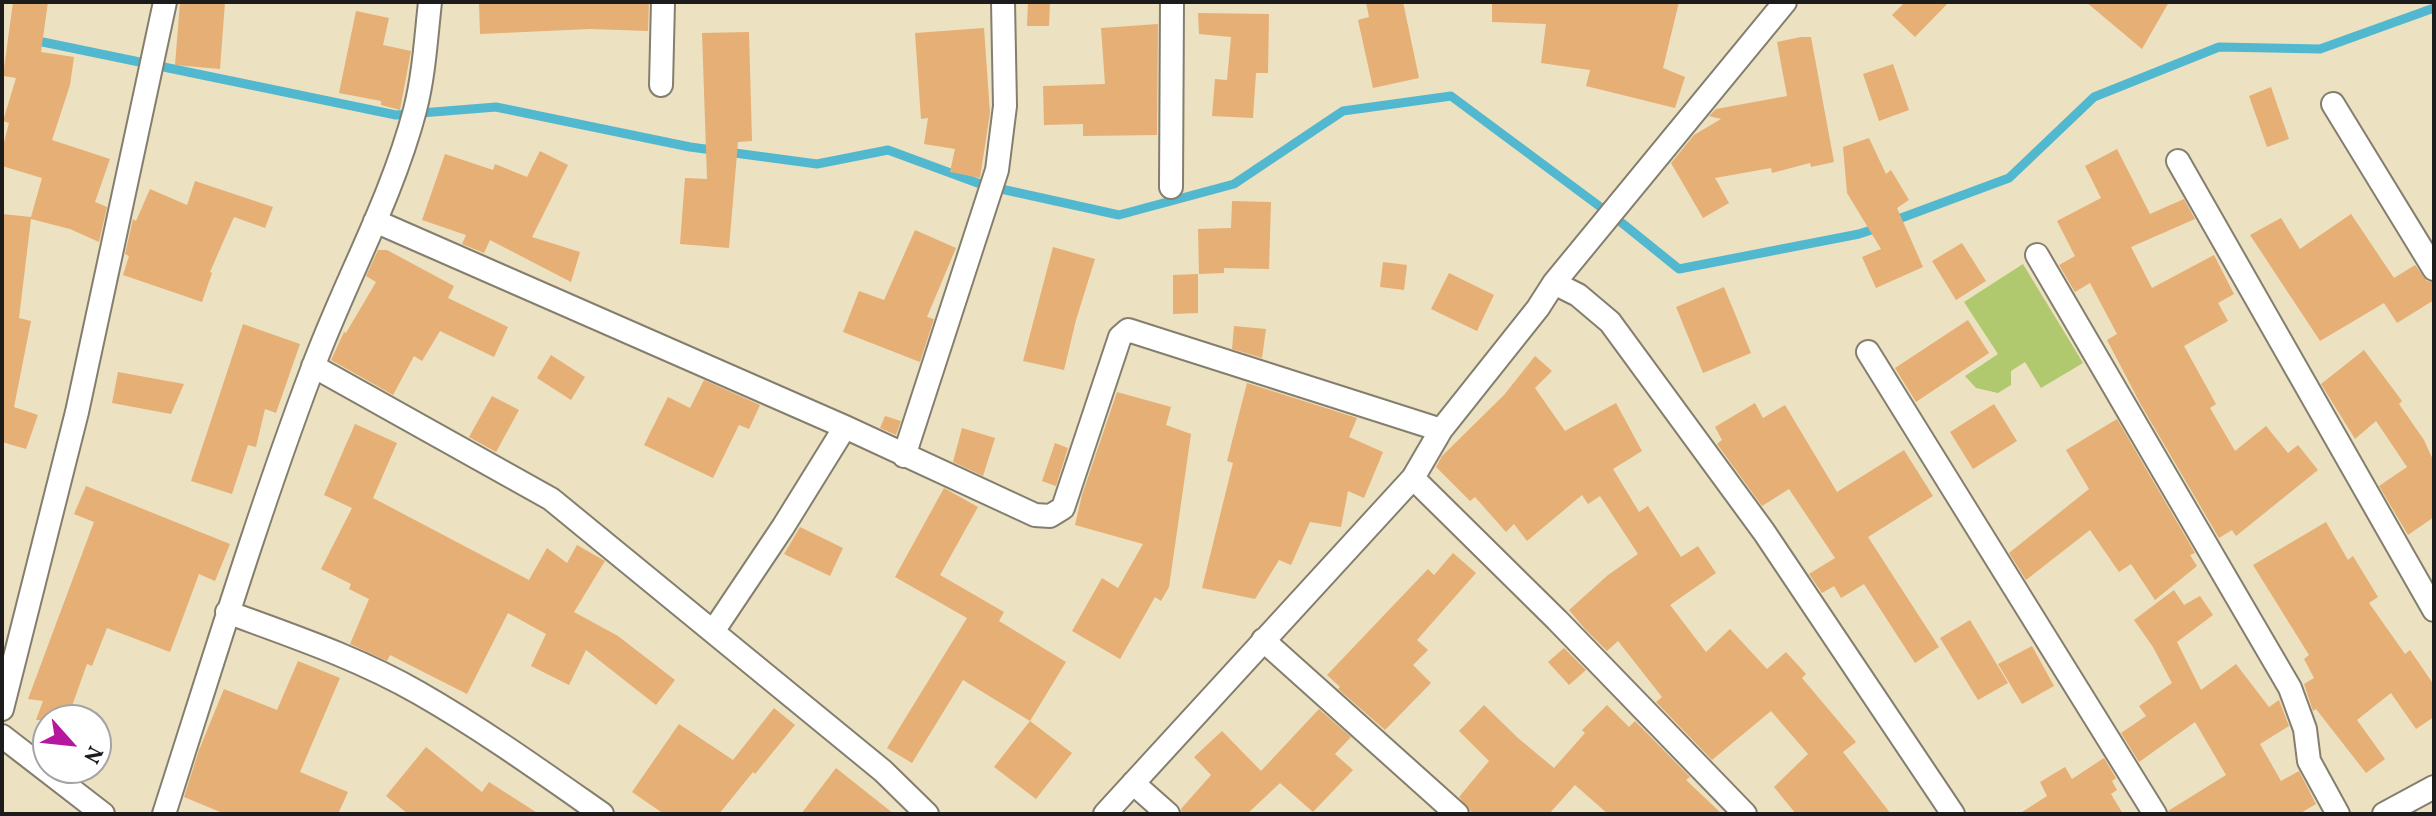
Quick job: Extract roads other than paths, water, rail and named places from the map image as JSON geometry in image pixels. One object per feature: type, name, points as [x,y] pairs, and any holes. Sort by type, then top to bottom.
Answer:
[{"type":"street","points":[[2,709],[77,412],[165,2]]},
{"type":"street","points":[[164,814],[227,612],[313,366],[375,221],[415,110],[430,2]]},
{"type":"street","points":[[661,85],[663,2]]},
{"type":"street","points":[[904,456],[997,170],[1005,106],[1003,2]]},
{"type":"street","points":[[1171,187],[1172,2]]},
{"type":"street","points":[[1105,814],[1413,478],[1441,430],[1538,308],[1554,283],[1785,2]]},
{"type":"street","points":[[2333,104],[2434,269]]},
{"type":"street","points":[[2178,161],[2434,610]]},
{"type":"street","points":[[375,221],[845,427],[1035,515],[1050,516],[1063,508],[1120,337],[1128,330],[1441,430]]},
{"type":"street","points":[[2037,255],[2290,688],[2305,729],[2309,761],[2338,814]]},
{"type":"street","points":[[1554,283],[1578,295],[1610,322],[1764,532],[1953,814]]},
{"type":"street","points":[[1868,352],[2155,814]]},
{"type":"street","points":[[313,366],[551,499],[883,771],[927,814]]},
{"type":"street","points":[[714,630],[845,427]]},
{"type":"street","points":[[1413,478],[1557,620],[1745,814]]},
{"type":"street","points":[[227,612],[327,648],[417,692],[514,752],[602,814]]},
{"type":"street","points":[[1263,640],[1457,814]]},
{"type":"street","points":[[2,736],[103,814]]},
{"type":"street","points":[[1133,783],[1168,814]]},
{"type":"street","points":[[2384,814],[2434,787]]},
{"type":"waterway","points":[[1893,221],[2009,178],[2094,97],[2219,47],[2320,49],[2434,8]]},
{"type":"waterway","points":[[33,40],[396,115],[496,107],[690,147],[817,164],[888,150],[983,185],[1119,215],[1234,184],[1343,111],[1451,96],[1679,269],[1859,234],[1880,227]]}]
